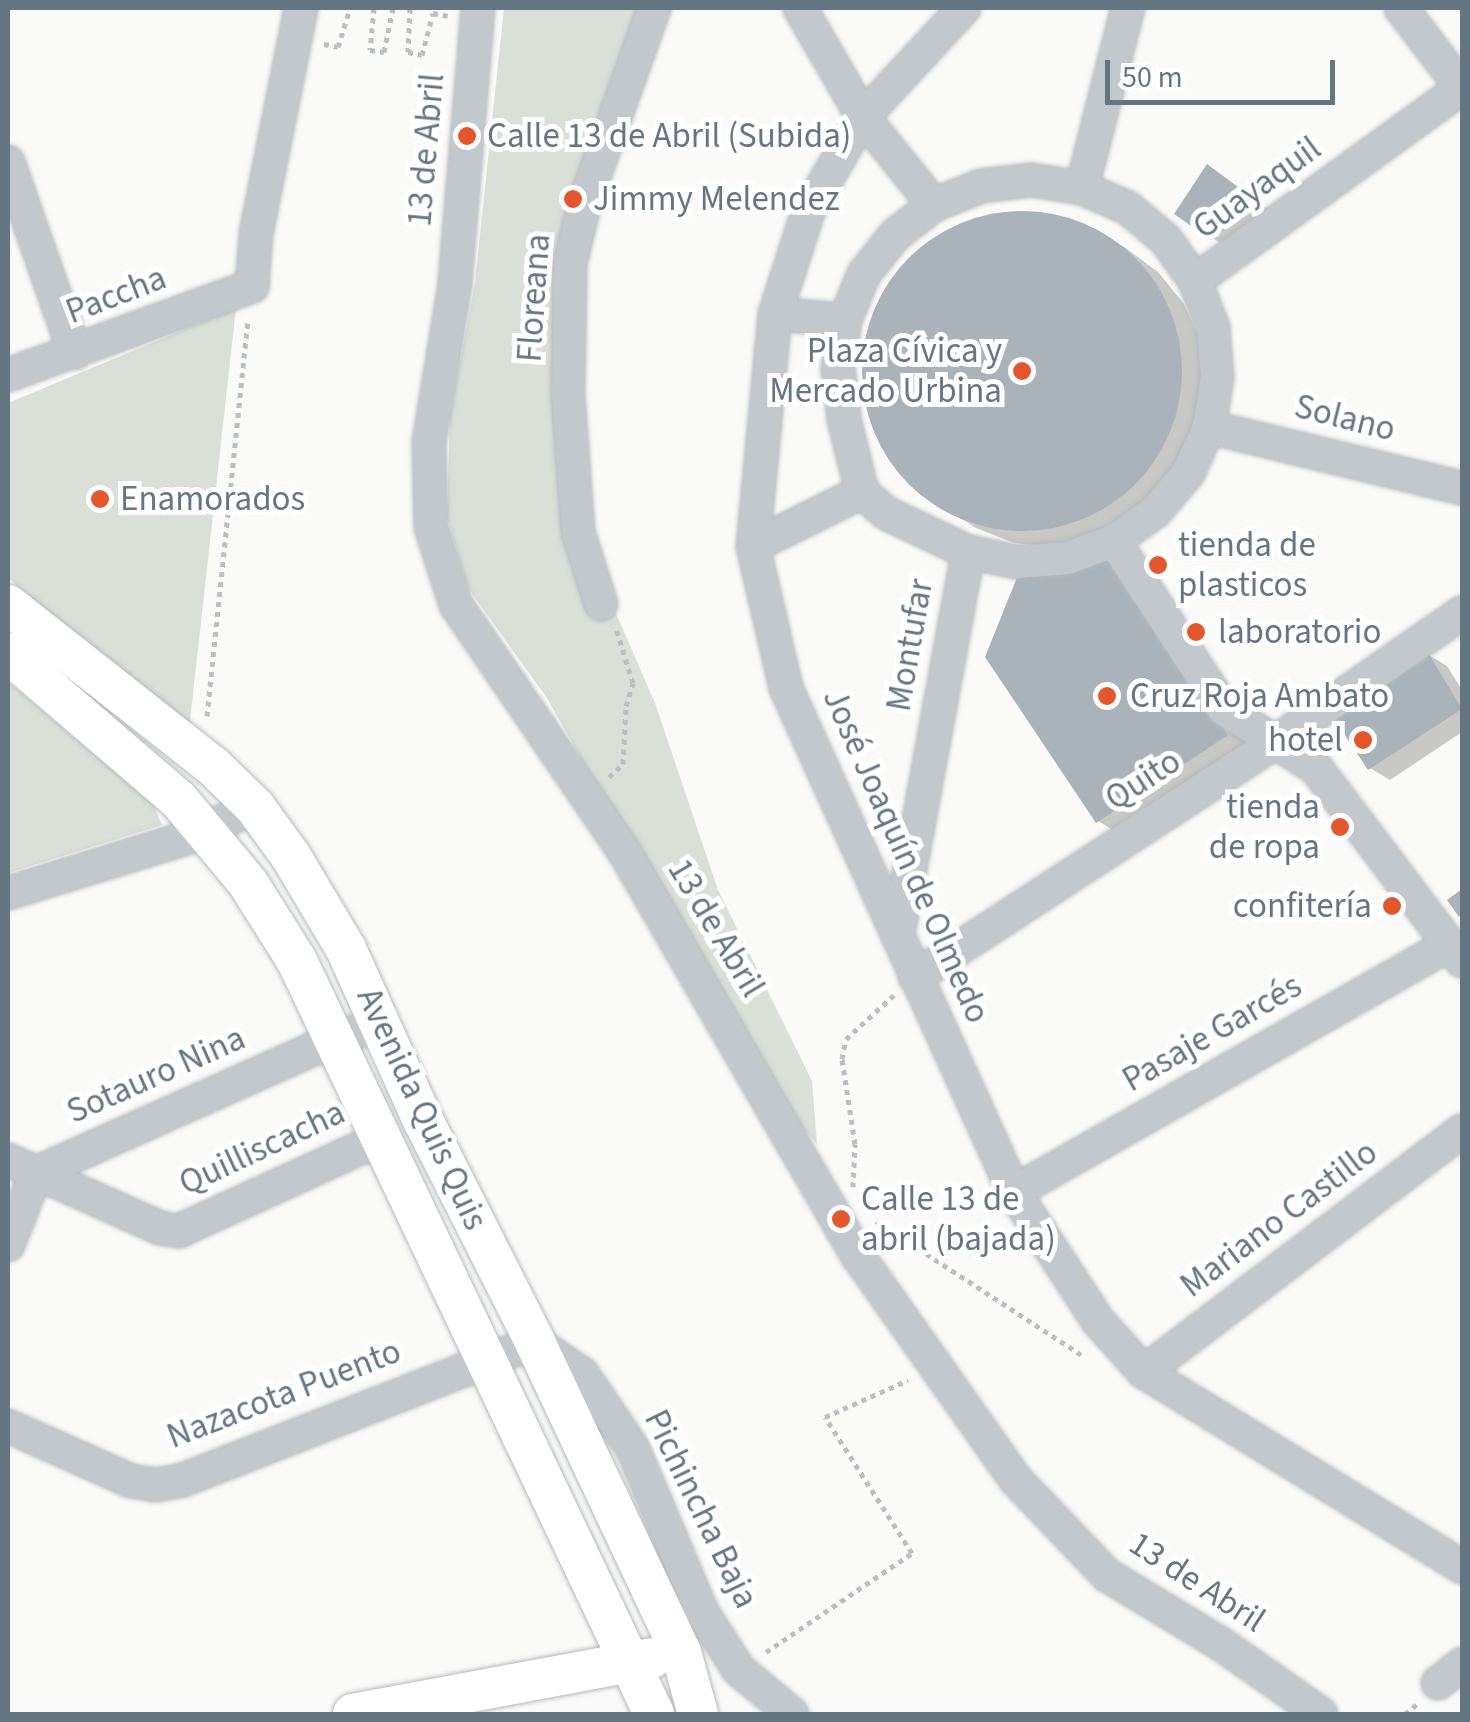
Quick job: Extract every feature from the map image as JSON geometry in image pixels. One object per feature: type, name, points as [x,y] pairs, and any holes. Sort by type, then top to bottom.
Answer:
[{"type":"main road","name":"Avenida Quis Quis","points":[[8,605],[215,768],[254,807],[290,856],[346,949],[423,1120],[535,1342],[680,1652],[698,1714]]},
{"type":"main road","name":"Avenida Quis Quis","points":[[8,653],[178,799],[248,882],[297,961],[384,1137],[654,1714]]},
{"type":"main road","points":[[354,1714],[680,1652]]},
{"type":"street","name":"Floreana","points":[[601,604],[578,532],[568,396],[570,263],[585,202],[654,8]]},
{"type":"street","points":[[800,8],[863,117],[934,205]]},
{"type":"street","name":"José Joaquín de Olmedo","points":[[964,8],[863,117],[808,209],[776,314],[752,546],[786,688],[899,929],[915,977],[1014,1192],[1098,1321],[1144,1372],[1462,1567]]},
{"type":"street","points":[[1082,188],[1128,8]]},
{"type":"street","points":[[1401,8],[1462,88]]},
{"type":"street","name":"13 de Abril","points":[[477,14],[455,284],[429,442],[431,527],[456,605],[624,851],[858,1256],[1016,1480],[1107,1575],[1221,1644],[1321,1714]]},
{"type":"street","points":[[252,286],[256,234],[314,17]]},
{"type":"street","name":"Guayaquil","points":[[1195,282],[1462,88]]},
{"type":"street","points":[[8,162],[75,353]]},
{"type":"street","points":[[1032,180],[1082,188],[1140,219],[1166,240],[1195,282],[1213,328],[1217,378],[1209,427],[1177,486],[1155,512],[1114,541],[1067,558],[1017,562],[968,552],[886,513],[862,492],[844,419],[838,369],[845,320],[864,274],[884,248],[934,205],[981,186],[1032,180]]},
{"type":"street","name":"Paccha","points":[[8,375],[252,286]]},
{"type":"street","points":[[776,314],[845,320]]},
{"type":"street","name":"Solano","points":[[1209,427],[1462,488]]},
{"type":"street","points":[[752,546],[862,492]]},
{"type":"street","points":[[1114,541],[1224,709],[1316,768],[1456,953]]},
{"type":"street","name":"Montufar","points":[[899,929],[968,552]]},
{"type":"street","name":"Quito","points":[[915,977],[1274,743],[1462,613]]},
{"type":"street","points":[[8,892],[206,830],[254,807]]},
{"type":"street","name":"Pasaje Garcés","points":[[1014,1192],[1456,953]]},
{"type":"street","name":"Sotauro Nina","points":[[22,1166],[381,1023]]},
{"type":"street","name":"Mariano Castillo","points":[[1144,1372],[1462,1131]]},
{"type":"street","name":"Quilliscacha","points":[[22,1166],[160,1228],[179,1230],[384,1137]]},
{"type":"street","points":[[8,1245],[22,1166]]},
{"type":"street","name":"Nazacota Puento","points":[[8,1426],[131,1481],[156,1485],[183,1480],[535,1342]]},
{"type":"street","name":"Pichincha Baja","points":[[535,1342],[582,1374],[634,1450],[702,1612],[739,1670],[792,1714]]},
{"type":"path","points":[[314,17],[324,46],[338,47],[350,8]]},
{"type":"path","points":[[374,8],[370,50],[384,52],[394,8]]},
{"type":"path","points":[[410,8],[408,52],[422,56],[433,13],[477,14]]},
{"type":"path","points":[[215,768],[205,708],[252,286]]},
{"type":"path","points":[[586,799],[623,764],[626,706],[633,682],[627,654],[601,604]]},
{"type":"path","points":[[915,977],[846,1039],[842,1059],[855,1144],[854,1181],[840,1219],[873,1220],[889,1226],[1091,1360]]},
{"type":"path","points":[[739,1670],[912,1553],[825,1418],[889,1386],[940,1369]]},
{"type":"shaded area","points":[[504,8],[644,8],[584,278],[582,465],[593,561],[655,703],[718,890],[812,1081],[817,1144],[763,1083],[547,698],[468,588],[447,517],[450,415],[475,283]]},
{"type":"shaded area","points":[[236,308],[189,730],[8,578],[8,403]]},
{"type":"shaded area","points":[[8,682],[153,804],[162,825],[8,873]]},
{"type":"building","points":[[1207,164],[1258,202],[1211,240],[1174,214]]},
{"type":"building","name":"Plaza Cívica y Mercado Urbina","points":[[1022,211],[1053,214],[1083,223],[1124,247],[1146,269],[1170,310],[1179,340],[1179,402],[1170,432],[1146,473],[1124,495],[1083,519],[1053,528],[1022,531],[991,528],[961,519],[920,495],[898,473],[874,432],[865,402],[862,371],[865,340],[874,310],[898,269],[920,247],[961,223],[991,214]]},
{"type":"building","name":"Cruz Roja Ambato","points":[[1111,551],[1228,735],[1096,823],[985,657],[1020,570]]},
{"type":"building","points":[[1427,651],[1462,709],[1368,770],[1331,714]]},
{"type":"building","points":[[1462,889],[1462,914],[1459,917],[1447,900]]},
{"type":"place","name":"Calle 13 de Abril (Subida)","points":[[467,136]]},
{"type":"place","name":"Jimmy Melendez","points":[[573,199]]},
{"type":"place","name":"Plaza Cívica y Mercado Urbina","points":[[1022,371]]},
{"type":"place","name":"Enamorados","points":[[100,499]]},
{"type":"place","name":"tienda de plasticos","points":[[1158,565]]},
{"type":"place","name":"laboratorio","points":[[1196,632]]},
{"type":"place","name":"Cruz Roja Ambato","points":[[1107,696]]},
{"type":"place","name":"hotel","points":[[1363,740]]},
{"type":"place","name":"tienda de ropa","points":[[1340,827]]},
{"type":"place","name":"confitería","points":[[1392,906]]},
{"type":"place","name":"Calle 13 de abril (bajada)","points":[[841,1219]]}]
